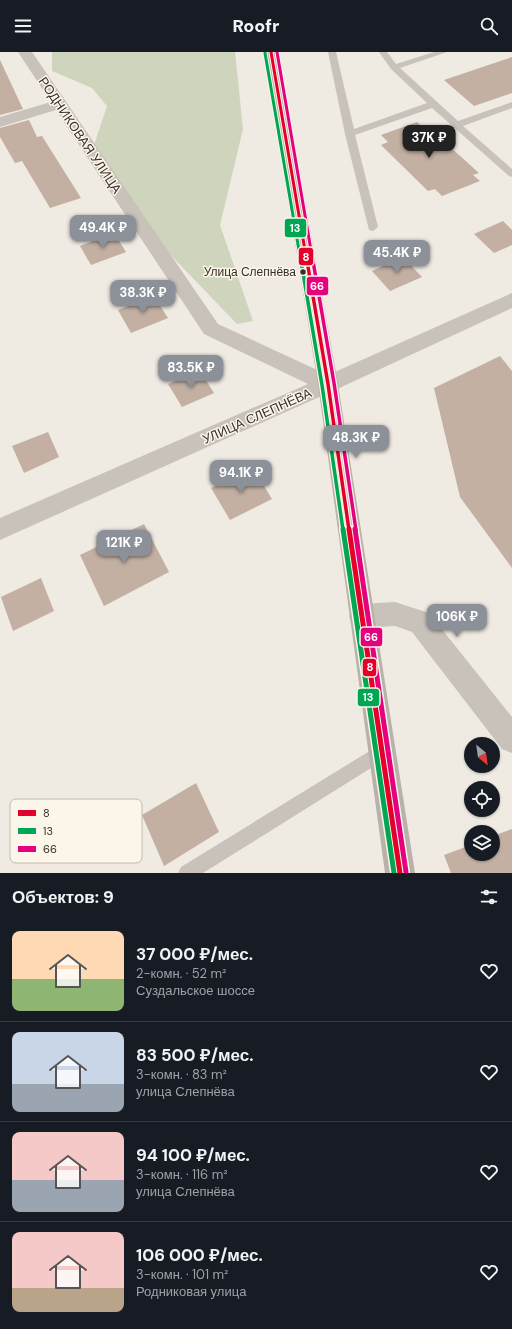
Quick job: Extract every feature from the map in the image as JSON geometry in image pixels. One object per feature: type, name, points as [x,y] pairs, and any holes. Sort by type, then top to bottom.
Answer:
[{"type":"main road","points":[[271,52],[328,384],[400,873]]},
{"type":"street","name":"РОДНИКОВАЯ УЛИЦА","points":[[25,52],[210,329],[328,384]]},
{"type":"street","points":[[0,122],[59,104]]},
{"type":"street","name":"УЛИЦА СЛЕПНЁВА","points":[[0,529],[328,384],[512,300]]},
{"type":"street","points":[[361,616],[395,614],[420,622],[512,740]]},
{"type":"lane","points":[[332,52],[373,227]]},
{"type":"lane","points":[[383,52],[394,68],[512,174]]},
{"type":"lane","points":[[394,68],[443,52]]},
{"type":"lane","points":[[350,134],[433,104]]},
{"type":"lane","points":[[456,125],[512,105]]},
{"type":"lane","points":[[187,873],[381,752]]},
{"type":"green space","points":[[52,52],[235,52],[243,129],[220,225],[253,321],[237,324],[161,245],[94,145],[107,106],[92,88],[52,71]]},
{"type":"building","points":[[512,57],[512,93],[474,106],[444,80]]},
{"type":"building","points":[[0,60],[23,109],[0,115]]},
{"type":"building","points":[[29,120],[37,137],[42,136],[81,198],[50,208],[22,161],[15,163],[0,137],[0,128]]},
{"type":"building","points":[[417,122],[425,129],[429,128],[479,173],[473,175],[480,181],[442,196],[435,189],[428,191],[381,145],[388,142],[381,135]]},
{"type":"building","points":[[503,221],[512,230],[512,245],[494,253],[474,234]]},
{"type":"building","points":[[114,233],[126,252],[91,265],[80,246]]},
{"type":"building","points":[[403,257],[422,277],[390,291],[372,271]]},
{"type":"building","points":[[154,296],[168,318],[131,333],[118,310]]},
{"type":"building","points":[[500,356],[512,371],[512,568],[460,497],[434,388]]},
{"type":"building","points":[[200,371],[214,393],[182,407],[168,384]]},
{"type":"building","points":[[48,432],[59,457],[24,473],[12,446]]},
{"type":"building","points":[[253,468],[272,499],[230,520],[211,488]]},
{"type":"building","points":[[144,524],[169,572],[104,606],[80,555]]},
{"type":"building","points":[[41,578],[54,611],[13,631],[1,597]]},
{"type":"building","points":[[196,783],[219,832],[164,866],[142,815]]},
{"type":"building","points":[[512,829],[512,873],[451,873],[444,855],[464,848],[464,861],[500,861],[500,833]]},
{"type":"transit line","name":"8","points":[[271,52],[328,384],[400,873]]},
{"type":"transit line","name":"66","points":[[277,52],[334,383],[406,872]]},
{"type":"transit line","name":"13","points":[[265,53],[322,385],[394,873]]},
{"type":"place","name":"Улица Слепнёва","points":[[303,272]]}]
